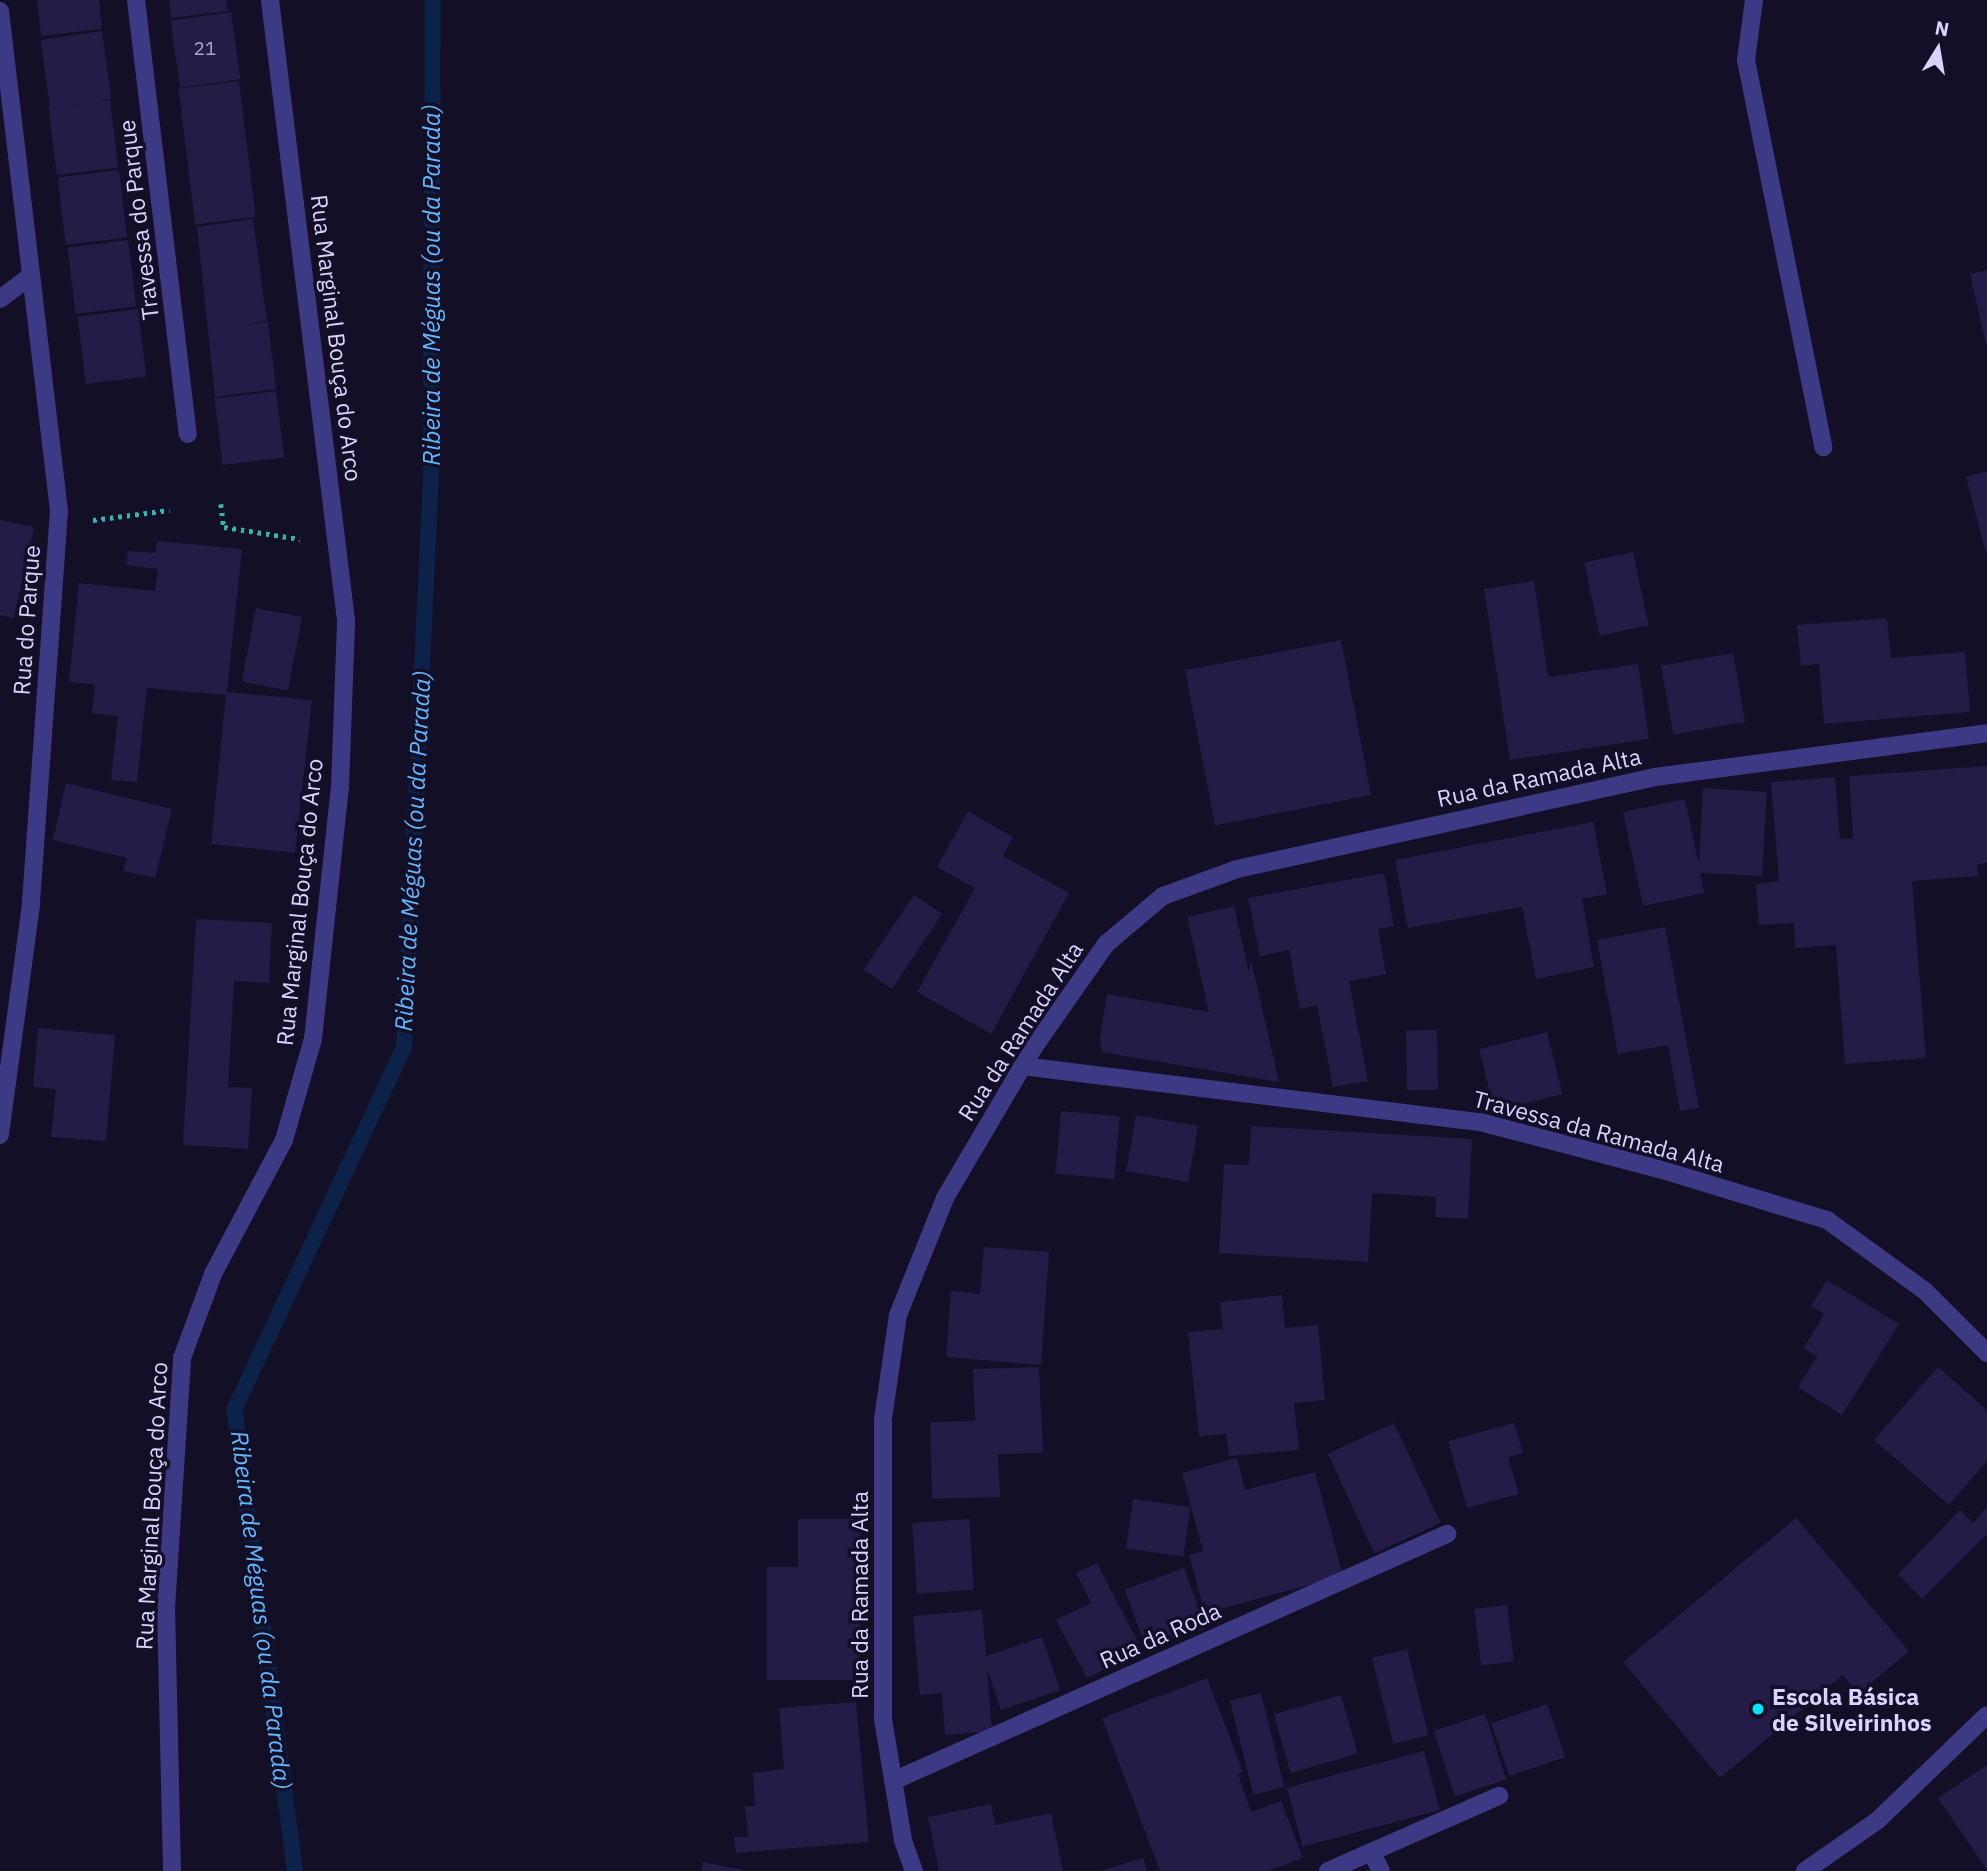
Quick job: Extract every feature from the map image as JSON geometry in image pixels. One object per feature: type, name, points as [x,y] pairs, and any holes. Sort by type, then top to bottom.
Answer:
[{"type":"street","name":"Travessa do Parque","points":[[136,0],[188,435]]},
{"type":"street","name":"Rua Marginal Bouça do Arco","points":[[172,1871],[166,1608],[182,1358],[213,1274],[284,1140],[313,1039],[340,787],[346,620],[270,0]]},
{"type":"street","points":[[1754,0],[1746,60],[1823,447]]},
{"type":"street","name":"Rua do Parque","points":[[0,11],[58,524],[31,905],[0,1135]]},
{"type":"street","points":[[0,299],[31,276]]},
{"type":"street","name":"Rua da Ramada Alta","points":[[914,1871],[903,1840],[883,1719],[883,1419],[898,1315],[945,1198],[1022,1066],[1106,944],[1163,897],[1237,869],[1655,777],[1987,733]]},
{"type":"street","name":"Travessa da Ramada Alta","points":[[1022,1066],[1480,1122],[1659,1169],[1827,1220],[1925,1291],[1987,1353]]},
{"type":"street","name":"Rua da Roda","points":[[893,1781],[1447,1534]]},
{"type":"street","points":[[1805,1871],[1878,1821],[1987,1715]]},
{"type":"street","points":[[1328,1871],[1499,1796]]},
{"type":"street","points":[[1371,1852],[1381,1871]]},
{"type":"path","points":[[220,504],[224,527],[337,544]]},
{"type":"path","points":[[58,524],[169,510]]},
{"type":"building","points":[[37,0],[99,0],[102,29],[41,36]]},
{"type":"building","points":[[169,0],[226,0],[228,11],[171,18]]},
{"type":"building","points":[[231,12],[240,79],[180,88],[171,20]]},
{"type":"building","points":[[102,31],[112,99],[50,108],[41,40]]},
{"type":"building","points":[[239,81],[256,217],[195,224],[178,88]]},
{"type":"building","points":[[110,100],[118,167],[57,175],[48,108]]},
{"type":"building","points":[[119,170],[127,237],[66,245],[57,178]]},
{"type":"building","points":[[253,219],[267,321],[243,325],[268,322],[276,389],[215,397],[197,227]]},
{"type":"building","points":[[128,240],[136,307],[76,314],[67,247]]},
{"type":"building","points":[[1987,270],[1987,344],[1986,344],[1970,274]]},
{"type":"building","points":[[138,309],[146,376],[86,384],[77,316]]},
{"type":"building","points":[[276,391],[284,458],[223,465],[214,399]]},
{"type":"building","points":[[1987,471],[1987,553],[1986,553],[1966,477]]},
{"type":"building","points":[[0,520],[34,527],[14,618],[0,615]]},
{"type":"building","points":[[157,541],[242,549],[227,692],[312,700],[295,853],[211,844],[226,695],[147,688],[137,782],[111,780],[118,716],[92,713],[95,685],[69,682],[79,583],[155,591],[158,569],[126,565],[128,551],[155,553]]},
{"type":"building","points":[[1633,552],[1649,625],[1600,636],[1584,562]]},
{"type":"building","points":[[1534,581],[1548,677],[1638,664],[1649,739],[1510,760],[1484,589]]},
{"type":"building","points":[[256,608],[302,617],[288,691],[242,682]]},
{"type":"building","points":[[1887,618],[1891,658],[1965,652],[1970,712],[1824,724],[1819,664],[1801,666],[1797,625]]},
{"type":"building","points":[[1341,640],[1371,795],[1215,825],[1185,670]]},
{"type":"building","points":[[1733,653],[1745,722],[1673,735],[1661,666]]},
{"type":"building","points":[[1987,766],[1987,863],[1977,864],[1978,876],[1912,881],[1926,1058],[1845,1064],[1836,945],[1795,948],[1794,923],[1759,925],[1756,884],[1779,881],[1771,782],[1835,777],[1840,839],[1853,838],[1849,776]]},
{"type":"building","points":[[66,783],[172,809],[155,878],[123,871],[127,858],[53,840]]},
{"type":"building","points":[[1703,788],[1767,792],[1762,876],[1700,873],[1704,893],[1643,906],[1623,812],[1685,799],[1699,866]]},
{"type":"building","points":[[968,811],[1013,837],[1003,856],[1069,893],[991,1034],[917,992],[975,888],[937,867]]},
{"type":"building","points":[[1593,822],[1607,894],[1582,899],[1594,967],[1536,979],[1522,907],[1408,928],[1395,860]]},
{"type":"building","points":[[1384,873],[1394,926],[1378,929],[1386,974],[1349,981],[1368,1081],[1333,1087],[1317,1005],[1300,1009],[1289,950],[1260,956],[1248,898]]},
{"type":"building","points":[[914,895],[942,914],[892,989],[864,970]]},
{"type":"building","points":[[1234,906],[1249,972],[1251,960],[1279,1082],[1102,1052],[1100,1039],[1107,994],[1209,1012],[1187,917]]},
{"type":"building","points":[[196,919],[272,923],[269,983],[234,981],[228,1087],[252,1088],[248,1149],[183,1145]]},
{"type":"building","points":[[1665,927],[1699,1108],[1680,1111],[1668,1045],[1618,1054],[1597,940]]},
{"type":"building","points":[[38,1028],[115,1035],[106,1141],[51,1137],[56,1089],[33,1087]]},
{"type":"building","points":[[1437,1030],[1438,1090],[1407,1091],[1406,1031]]},
{"type":"building","points":[[1547,1032],[1562,1094],[1495,1111],[1479,1049]]},
{"type":"building","points":[[1061,1111],[1120,1116],[1114,1179],[1056,1174]]},
{"type":"building","points":[[1136,1115],[1198,1126],[1188,1182],[1126,1171]]},
{"type":"building","points":[[1251,1126],[1472,1139],[1468,1219],[1435,1217],[1436,1197],[1372,1193],[1368,1262],[1219,1253],[1224,1164],[1249,1165]]},
{"type":"building","points":[[984,1247],[1049,1252],[1041,1365],[946,1357],[951,1291],[980,1294]]},
{"type":"building","points":[[1827,1280],[1899,1324],[1842,1415],[1798,1387],[1817,1357],[1804,1348],[1824,1314],[1811,1306]]},
{"type":"building","points":[[1282,1295],[1285,1328],[1318,1325],[1325,1400],[1294,1403],[1299,1450],[1229,1456],[1226,1434],[1199,1436],[1188,1332],[1223,1329],[1220,1302]]},
{"type":"building","points":[[1039,1367],[1043,1453],[998,1454],[1000,1497],[932,1499],[930,1422],[975,1421],[973,1369]]},
{"type":"building","points":[[1938,1367],[1987,1410],[1987,1461],[1949,1505],[1874,1440]]},
{"type":"building","points":[[1394,1423],[1440,1523],[1374,1554],[1328,1454]]},
{"type":"building","points":[[1514,1423],[1523,1453],[1508,1457],[1519,1494],[1467,1508],[1448,1441]]},
{"type":"building","points":[[1237,1458],[1245,1490],[1315,1472],[1343,1576],[1205,1613],[1189,1555],[1203,1551],[1182,1473]]},
{"type":"building","points":[[1133,1499],[1190,1507],[1183,1557],[1126,1549]]},
{"type":"building","points":[[1987,1507],[1987,1534],[1922,1599],[1898,1574],[1960,1510],[1973,1523]]},
{"type":"building","points":[[1796,1518],[1909,1651],[1858,1694],[1843,1675],[1720,1778],[1623,1662]]},
{"type":"building","points":[[798,1519],[861,1519],[860,1680],[767,1680],[767,1567],[798,1567]]},
{"type":"building","points":[[969,1519],[974,1590],[917,1594],[912,1523]]},
{"type":"building","points":[[1097,1563],[1142,1650],[1087,1678],[1056,1620],[1091,1603],[1076,1573]]},
{"type":"building","points":[[1184,1568],[1206,1628],[1147,1650],[1125,1590]]},
{"type":"building","points":[[1507,1605],[1514,1662],[1481,1666],[1474,1609]]},
{"type":"building","points":[[982,1610],[986,1656],[1042,1637],[1060,1690],[1001,1710],[987,1669],[992,1731],[945,1735],[942,1693],[920,1695],[913,1616]]},
{"type":"building","points":[[1407,1649],[1429,1735],[1394,1744],[1372,1658]]},
{"type":"building","points":[[1207,1678],[1243,1772],[1238,1774],[1251,1812],[1281,1801],[1303,1858],[1269,1871],[1160,1871],[1102,1718]]},
{"type":"building","points":[[1261,1693],[1284,1787],[1253,1795],[1230,1701]]},
{"type":"building","points":[[1341,1695],[1358,1754],[1291,1773],[1274,1714]]},
{"type":"building","points":[[856,1702],[869,1842],[736,1853],[734,1837],[748,1837],[745,1806],[755,1806],[753,1773],[784,1769],[779,1708]]},
{"type":"building","points":[[1547,1704],[1565,1757],[1509,1776],[1491,1723]]},
{"type":"building","points":[[1485,1714],[1506,1780],[1455,1796],[1434,1731]]},
{"type":"building","points":[[1424,1751],[1440,1810],[1303,1847],[1287,1788]]},
{"type":"building","points":[[1987,1765],[1987,1870],[1938,1798]]},
{"type":"building","points":[[991,1804],[995,1825],[1051,1813],[1063,1871],[939,1871],[928,1817]]},
{"type":"building","points":[[1143,1858],[1147,1871],[1103,1871],[1103,1870]]},
{"type":"building","points":[[703,1862],[743,1870],[743,1871],[701,1871]]},
{"type":"waterway","name":"Ribeira de Méguas (ou da Parada)","points":[[295,1871],[234,1410],[404,1047],[431,477],[433,0]]},
{"type":"place","name":"Escola Básica de Silveirinhos","points":[[1758,1709]]}]
